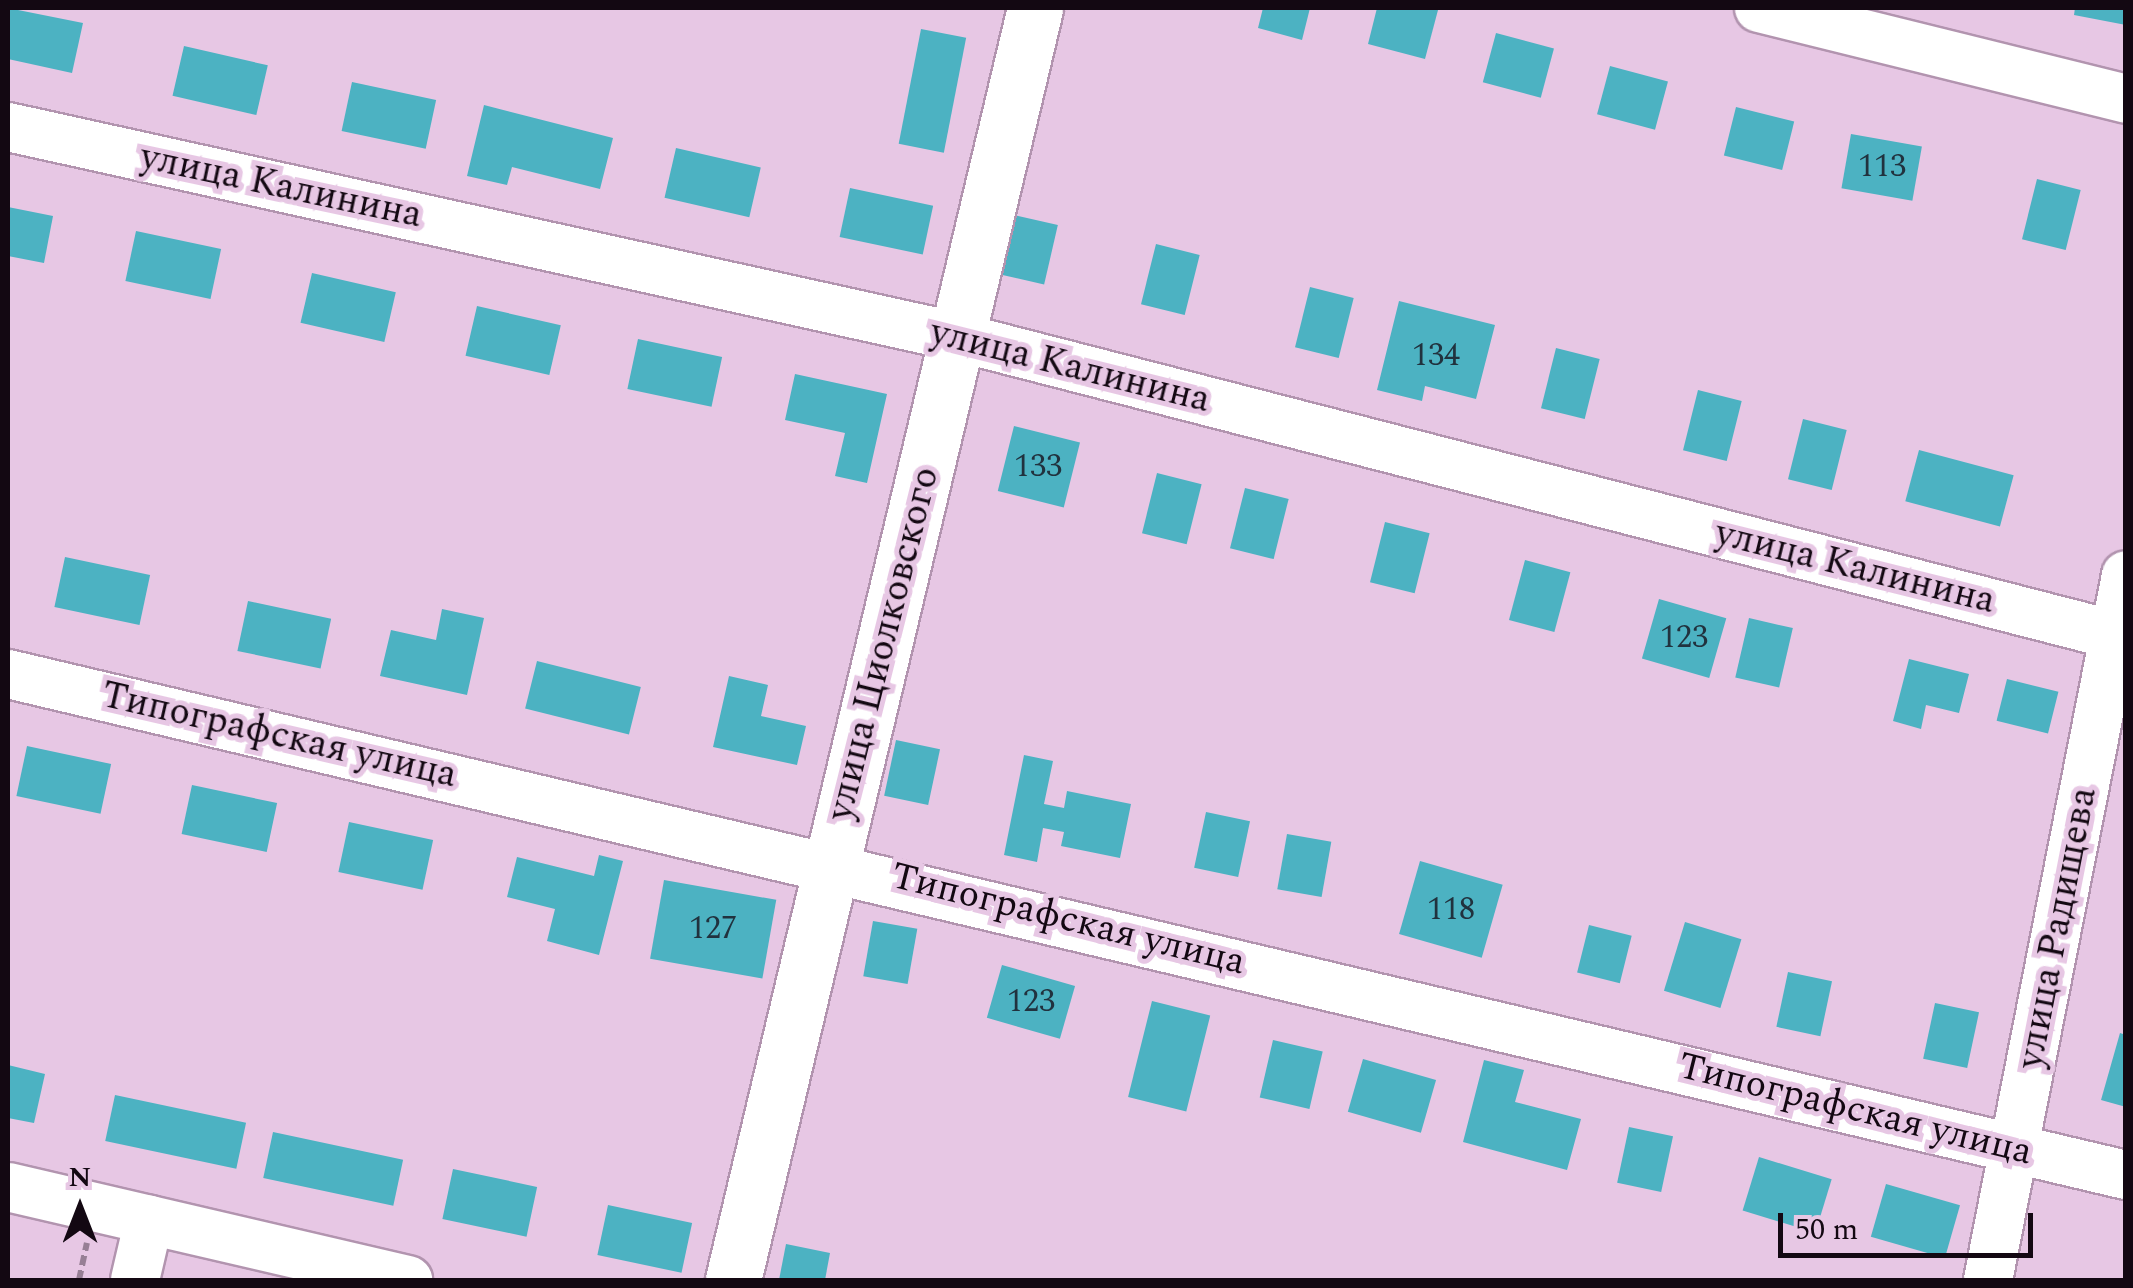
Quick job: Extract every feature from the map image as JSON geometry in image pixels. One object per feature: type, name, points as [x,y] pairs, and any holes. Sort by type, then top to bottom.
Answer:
[{"type":"main road","name":"улица Циолковского","points":[[733,1280],[1035,8]]},
{"type":"street","points":[[1760,8],[2126,99]]},
{"type":"street","name":"улица Калинина","points":[[8,127],[958,337],[2120,637]]},
{"type":"street","name":"улица Радищева","points":[[1988,1280],[2120,637],[2126,574]]},
{"type":"street","name":"Типографская улица","points":[[8,674],[832,864],[2126,1175]]},
{"type":"street","points":[[8,1187],[408,1280]]},
{"type":"street","points":[[135,1280],[149,1220]]},
{"type":"building","points":[[8,8],[83,23],[72,73],[8,59]]},
{"type":"building","points":[[1263,8],[1310,8],[1302,40],[1258,28]]},
{"type":"building","points":[[1377,8],[1438,10],[1425,59],[1368,44]]},
{"type":"building","points":[[2075,8],[2126,8],[2126,25],[2074,15]]},
{"type":"building","points":[[921,29],[966,38],[944,153],[899,144]]},
{"type":"building","points":[[1496,33],[1554,49],[1541,98],[1483,82]]},
{"type":"building","points":[[184,46],[268,65],[256,115],[173,96]]},
{"type":"building","points":[[1610,66],[1668,82],[1655,130],[1597,114]]},
{"type":"building","points":[[352,82],[436,100],[426,149],[342,131]]},
{"type":"building","points":[[484,105],[613,138],[600,189],[512,167],[507,185],[467,176]]},
{"type":"building","points":[[1736,107],[1794,122],[1782,170],[1724,156]]},
{"type":"building","points":[[1851,134],[1922,147],[1912,201],[1841,188]]},
{"type":"building","points":[[676,148],[761,168],[749,217],[665,198]]},
{"type":"building","points":[[2037,179],[2081,190],[2066,250],[2022,239]]},
{"type":"building","points":[[850,188],[933,206],[923,255],[840,237]]},
{"type":"building","points":[[8,207],[53,216],[44,263],[8,256]]},
{"type":"building","points":[[1014,215],[1058,225],[1044,285],[1000,274]]},
{"type":"building","points":[[136,231],[221,249],[210,299],[125,281]]},
{"type":"building","points":[[1156,244],[1200,255],[1185,315],[1141,304]]},
{"type":"building","points":[[312,273],[396,292],[384,342],[301,323]]},
{"type":"building","points":[[1310,287],[1354,298],[1339,358],[1295,347]]},
{"type":"building","points":[[1399,301],[1495,325],[1476,399],[1425,386],[1422,401],[1377,390]]},
{"type":"building","points":[[477,306],[561,325],[549,375],[466,356]]},
{"type":"building","points":[[638,339],[722,357],[712,407],[627,389]]},
{"type":"building","points":[[1556,348],[1600,359],[1585,419],[1541,408]]},
{"type":"building","points":[[795,374],[887,394],[867,483],[835,476],[845,433],[785,420]]},
{"type":"building","points":[[1698,390],[1742,401],[1727,461],[1683,450]]},
{"type":"building","points":[[1803,419],[1847,430],[1832,490],[1788,479]]},
{"type":"building","points":[[1014,426],[1080,442],[1064,507],[998,491]]},
{"type":"building","points":[[1919,450],[2014,475],[2000,527],[1905,501]]},
{"type":"building","points":[[1157,473],[1202,484],[1187,544],[1142,533]]},
{"type":"building","points":[[1245,488],[1289,499],[1274,559],[1230,548]]},
{"type":"building","points":[[1385,522],[1430,533],[1415,593],[1370,582]]},
{"type":"building","points":[[65,557],[150,575],[139,625],[54,607]]},
{"type":"building","points":[[1525,560],[1570,572],[1554,632],[1509,620]]},
{"type":"building","points":[[1659,599],[1726,618],[1709,678],[1642,659]]},
{"type":"building","points":[[248,601],[331,619],[321,669],[237,651]]},
{"type":"building","points":[[442,609],[484,618],[467,695],[380,676],[391,630],[436,640]]},
{"type":"building","points":[[1749,618],[1793,628],[1779,688],[1735,677]]},
{"type":"building","points":[[1909,659],[1969,674],[1959,713],[1926,705],[1921,729],[1893,721]]},
{"type":"building","points":[[537,661],[641,687],[629,734],[525,709]]},
{"type":"building","points":[[729,676],[768,685],[761,716],[806,726],[797,765],[713,747]]},
{"type":"building","points":[[2007,679],[2058,692],[2048,734],[1997,721]]},
{"type":"building","points":[[896,740],[940,749],[928,805],[884,796]]},
{"type":"building","points":[[27,746],[111,764],[101,814],[16,796]]},
{"type":"building","points":[[1024,755],[1053,761],[1044,804],[1064,808],[1067,791],[1131,804],[1120,858],[1061,846],[1064,832],[1043,828],[1037,862],[1004,855]]},
{"type":"building","points":[[192,785],[277,803],[267,852],[182,834]]},
{"type":"building","points":[[1206,812],[1250,821],[1238,877],[1194,868]]},
{"type":"building","points":[[349,822],[433,840],[423,890],[338,872]]},
{"type":"building","points":[[1287,834],[1331,842],[1322,897],[1277,889]]},
{"type":"building","points":[[599,855],[623,861],[599,955],[547,941],[555,909],[507,897],[517,857],[594,876]]},
{"type":"building","points":[[1420,861],[1503,885],[1482,958],[1399,934]]},
{"type":"building","points":[[664,880],[776,900],[762,979],[650,959]]},
{"type":"building","points":[[873,921],[917,929],[908,984],[863,976]]},
{"type":"building","points":[[1685,922],[1741,939],[1720,1008],[1664,991]]},
{"type":"building","points":[[1589,925],[1632,936],[1620,983],[1577,973]]},
{"type":"building","points":[[1002,965],[1075,986],[1060,1039],[987,1018]]},
{"type":"building","points":[[1788,972],[1832,981],[1820,1036],[1776,1027]]},
{"type":"building","points":[[1152,1001],[1210,1016],[1186,1112],[1128,1097]]},
{"type":"building","points":[[1935,1003],[1979,1012],[1967,1068],[1923,1059]]},
{"type":"building","points":[[2120,1033],[2126,1035],[2126,1107],[2101,1100]]},
{"type":"building","points":[[1273,1040],[1323,1051],[1309,1109],[1260,1097]]},
{"type":"building","points":[[1363,1059],[1436,1080],[1421,1133],[1348,1112]]},
{"type":"building","points":[[1484,1060],[1524,1070],[1515,1102],[1581,1119],[1567,1170],[1463,1142]]},
{"type":"building","points":[[8,1065],[45,1074],[34,1123],[8,1118]]},
{"type":"building","points":[[115,1095],[246,1123],[236,1169],[105,1141]]},
{"type":"building","points":[[1629,1127],[1673,1136],[1661,1192],[1617,1183]]},
{"type":"building","points":[[273,1132],[403,1160],[393,1206],[263,1178]]},
{"type":"building","points":[[1759,1157],[1832,1179],[1815,1233],[1743,1211]]},
{"type":"building","points":[[453,1169],[537,1187],[527,1237],[442,1219]]},
{"type":"building","points":[[1886,1184],[1960,1205],[1945,1258],[1871,1237]]},
{"type":"building","points":[[608,1205],[692,1223],[682,1273],[597,1255]]},
{"type":"building","points":[[786,1244],[830,1253],[825,1280],[779,1280]]}]
